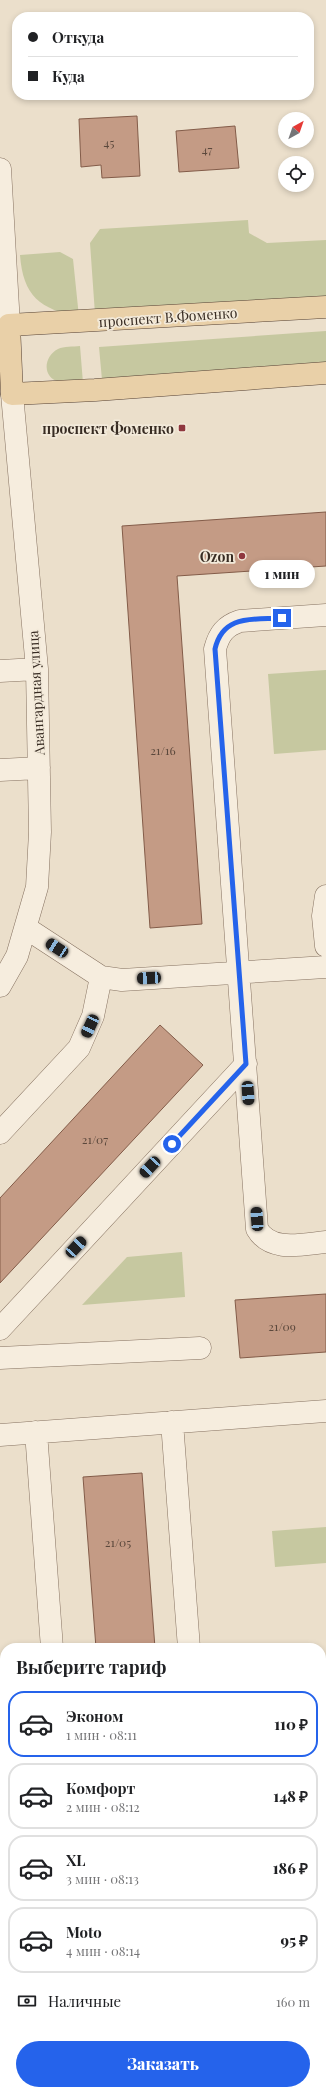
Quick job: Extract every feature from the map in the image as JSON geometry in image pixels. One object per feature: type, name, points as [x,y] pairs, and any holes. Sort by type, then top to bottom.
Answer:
[{"type":"main road","name":"проспект В.Фоменко","points":[[9,325],[326,307]]},
{"type":"main road","points":[[9,325],[12,394],[95,390],[326,373]]},
{"type":"street","points":[[0,169],[9,325]]},
{"type":"street","name":"Авангардная улица","points":[[0,986],[17,956],[37,887],[40,768],[37,669],[12,394]]},
{"type":"street","points":[[326,615],[240,621],[230,624],[218,638],[215,649],[257,1229],[266,1240],[279,1245],[326,1242]]},
{"type":"street","points":[[0,671],[37,669]]},
{"type":"street","points":[[0,770],[40,768]]},
{"type":"street","points":[[326,896],[323,916],[326,946]]},
{"type":"street","points":[[26,928],[101,977],[122,980],[326,967]]},
{"type":"street","points":[[0,1133],[79,1048],[94,1016],[101,977]]},
{"type":"street","points":[[0,1329],[246,1064]]},
{"type":"street","points":[[0,1358],[200,1348]]},
{"type":"street","points":[[0,1435],[326,1411]]},
{"type":"street","points":[[172,1422],[189,1643]]},
{"type":"street","points":[[36,1432],[52,1643]]},
{"type":"green space","points":[[248,220],[249,233],[267,243],[326,240],[326,300],[95,314],[90,243],[100,229]]},
{"type":"green space","points":[[60,252],[73,259],[79,317],[65,314],[44,305],[30,291],[25,281],[20,255]]},
{"type":"green space","points":[[326,331],[326,364],[102,380],[99,347]]},
{"type":"green space","points":[[80,346],[83,383],[63,383],[54,380],[48,372],[47,362],[49,357],[58,349],[63,347]]},
{"type":"green space","points":[[326,670],[326,750],[274,754],[268,674]]},
{"type":"green space","points":[[182,1252],[185,1297],[82,1305],[127,1257]]},
{"type":"green space","points":[[326,1527],[326,1563],[275,1567],[272,1531]]},
{"type":"building","points":[[137,116],[140,176],[102,178],[101,165],[81,167],[79,119]]},
{"type":"building","points":[[235,126],[239,168],[179,172],[176,131]]},
{"type":"building","points":[[326,512],[326,566],[177,576],[202,924],[150,928],[122,526]]},
{"type":"building","points":[[160,1025],[203,1065],[0,1283],[0,1198]]},
{"type":"building","points":[[326,1294],[326,1352],[240,1358],[235,1300]]},
{"type":"building","points":[[142,1473],[155,1643],[96,1643],[83,1477]]},
{"type":"place","name":"проспект Фоменко","points":[[182,428]]},
{"type":"place","name":"Ozon","points":[[242,556]]},
{"type":"route","points":[[172,1144],[246,1064],[215,649],[218,638],[223,630],[230,624],[240,621],[282,618]]}]
